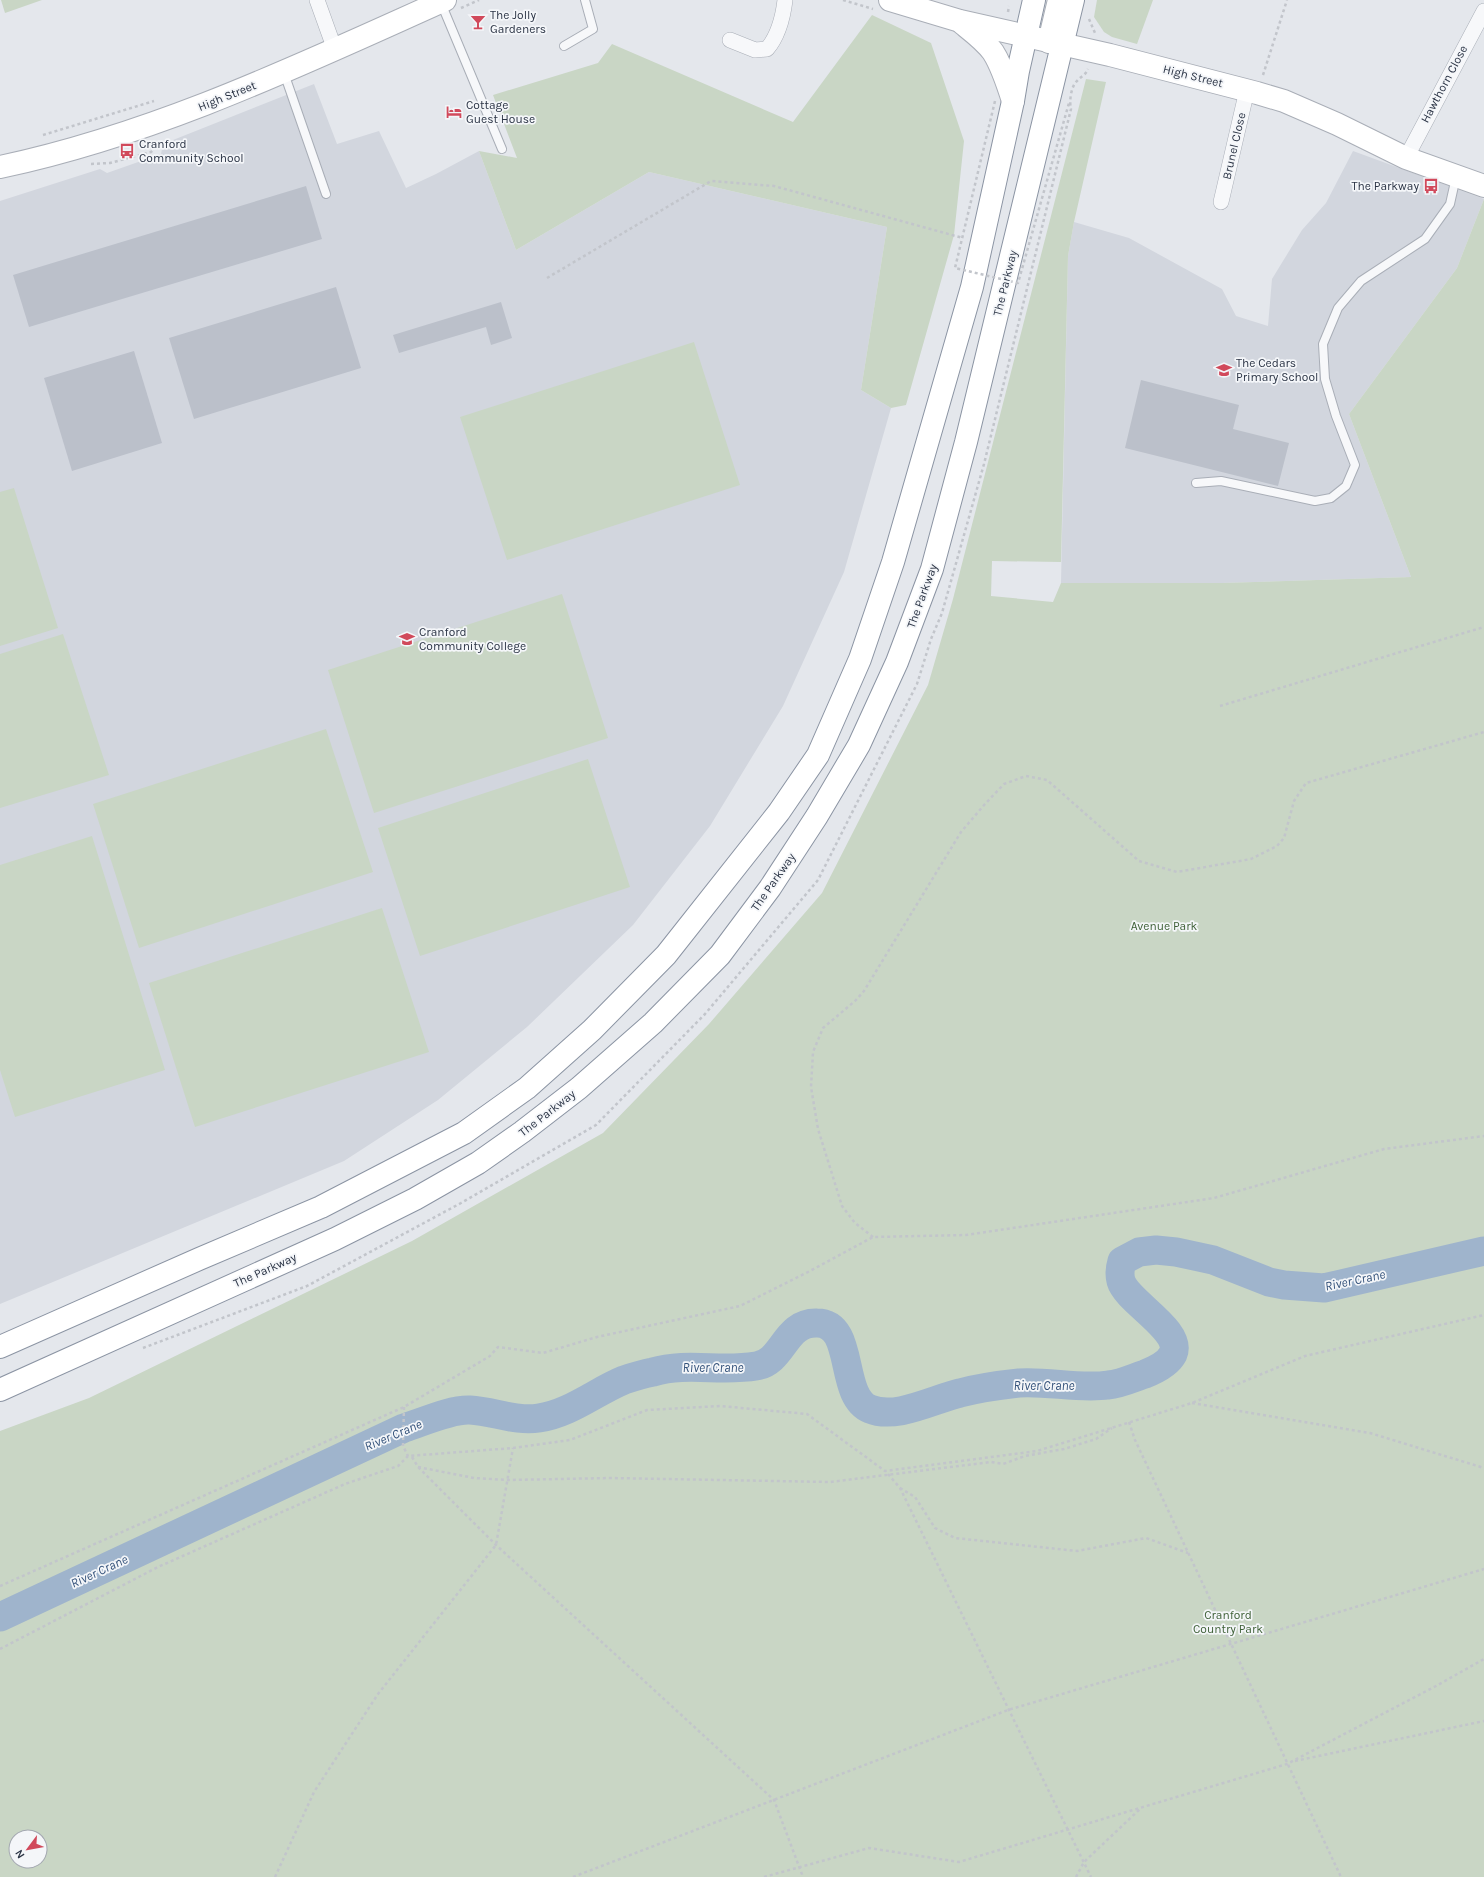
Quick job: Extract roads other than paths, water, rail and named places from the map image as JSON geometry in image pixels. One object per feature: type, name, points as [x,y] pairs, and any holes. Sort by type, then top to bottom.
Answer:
[{"type":"main road","name":"High Street","points":[[890,0],[960,21],[1252,91],[1284,101],[1337,124],[1406,158],[1484,186]]},
{"type":"main road","points":[[1004,101],[1025,36],[1034,0]]},
{"type":"main road","points":[[1056,43],[1058,0]]},
{"type":"main road","name":"The Parkway","points":[[0,1390],[335,1239],[415,1199],[478,1163],[522,1132],[579,1088],[653,1023],[720,956],[770,888],[817,816],[859,745],[897,662],[932,569],[957,476],[1056,43],[1073,0]]},
{"type":"main road","name":"High Street","points":[[0,167],[73,148],[178,116],[335,50],[443,1]]},
{"type":"main road","points":[[0,1347],[321,1207],[464,1132],[527,1088],[592,1030],[666,955],[779,812],[818,756],[860,659],[893,562],[967,302],[1007,81],[993,52],[960,21]]},
{"type":"street","points":[[317,0],[335,50]]},
{"type":"street","points":[[730,40],[755,50],[767,49],[774,40],[784,10],[785,0]]},
{"type":"street","name":"Hawthorn Close","points":[[1406,158],[1484,11]]},
{"type":"street","name":"Brunel Close","points":[[1222,202],[1252,91]]},
{"type":"lane","points":[[564,46],[593,29],[585,0]]},
{"type":"lane","points":[[443,1],[502,149]]},
{"type":"lane","points":[[284,72],[326,194]]},
{"type":"lane","points":[[1196,483],[1221,481],[1315,501],[1331,498],[1346,486],[1355,465],[1336,416],[1325,379],[1323,344],[1338,308],[1361,281],[1425,238],[1450,204],[1456,177]]},
{"type":"waterway","name":"River Crane","points":[[0,1617],[404,1428],[462,1410],[479,1411],[522,1419],[539,1418],[562,1412],[624,1380],[666,1369],[691,1367],[743,1368],[756,1366],[765,1363],[773,1357],[791,1335],[797,1329],[806,1324],[817,1323],[829,1326],[837,1335],[842,1347],[849,1376],[860,1402],[870,1409],[880,1412],[891,1412],[915,1407],[967,1391],[1019,1383],[1086,1386],[1113,1384],[1145,1374],[1161,1366],[1168,1361],[1173,1354],[1174,1345],[1170,1335],[1163,1326],[1125,1289],[1120,1278],[1122,1261],[1139,1252],[1156,1250],[1176,1252],[1213,1260],[1269,1282],[1284,1285],[1324,1288],[1484,1251]]},
{"type":"place","name":"The Jolly Gardeners","points":[[478,22]]},
{"type":"place","name":"Cottage Guest House","points":[[454,112]]},
{"type":"place","name":"Cranford Community School","points":[[127,151]]},
{"type":"place","name":"The Parkway","points":[[1431,186]]},
{"type":"place","name":"The Cedars Primary School","points":[[1224,370]]},
{"type":"place","name":"Cranford Community College","points":[[407,639]]},
{"type":"park label","name":"Avenue Park","points":[[1164,926]]},
{"type":"park label","name":"Cranford Country Park","points":[[1228,1622]]}]
